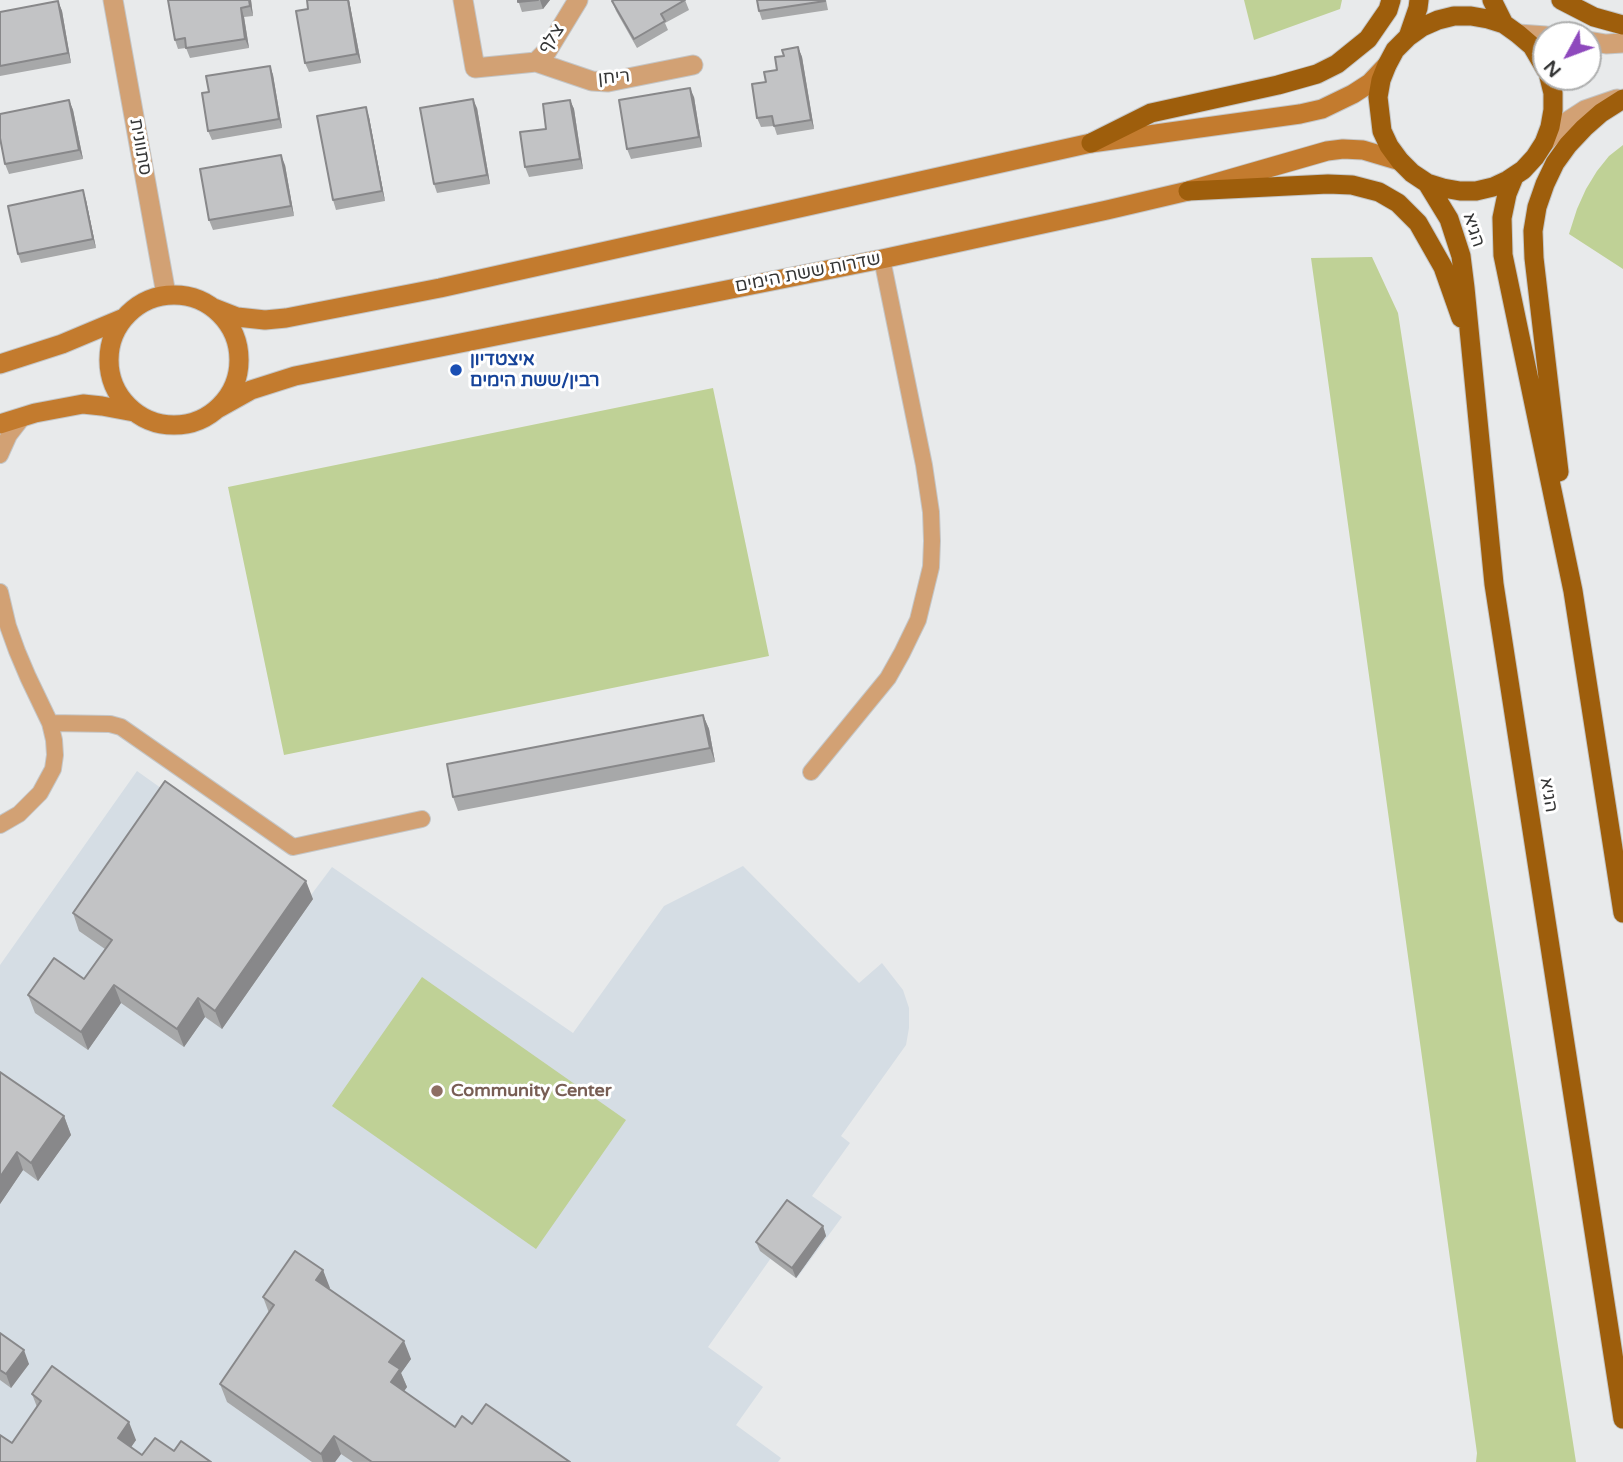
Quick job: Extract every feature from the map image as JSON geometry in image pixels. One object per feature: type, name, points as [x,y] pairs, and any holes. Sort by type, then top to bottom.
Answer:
[{"type":"highway","points":[[1091,143],[1151,113],[1317,74],[1337,64],[1368,39],[1388,10],[1391,0]]},
{"type":"highway","points":[[1408,37],[1419,0]]},
{"type":"highway","points":[[1492,0],[1511,29]]},
{"type":"highway","points":[[1561,0],[1594,17],[1623,25]]},
{"type":"highway","points":[[1532,46],[1511,29],[1488,19],[1454,16],[1430,23],[1408,37],[1395,50],[1387,65],[1378,97],[1382,131],[1400,161],[1427,183],[1460,191],[1476,191],[1493,187],[1514,177],[1535,157],[1550,127],[1552,91]]},
{"type":"highway","points":[[1573,591],[1533,231],[1537,207],[1555,163],[1584,128],[1623,98]]},
{"type":"highway","name":"הגיא","points":[[1514,177],[1502,218],[1503,255],[1573,591],[1623,913]]},
{"type":"highway","name":"הגיא","points":[[1427,183],[1449,219],[1461,256],[1494,584],[1623,1419]]},
{"type":"highway","points":[[1188,191],[1352,185],[1379,192],[1398,203],[1418,223],[1443,267],[1464,324],[1482,450]]},
{"type":"main road","points":[[214,308],[237,317],[265,320],[286,318],[440,288],[1091,143],[1322,109],[1370,83],[1387,65]]},
{"type":"main road","name":"שדרות ששת הימים","points":[[217,409],[261,386],[306,374],[883,259],[1188,191],[1326,151],[1363,150],[1400,161]]},
{"type":"main road","points":[[0,424],[35,413],[83,404],[134,412],[157,423],[182,425],[206,417],[226,400],[238,377],[239,352],[236,339],[223,316],[203,300],[166,294],[142,302],[131,310],[115,331],[109,368],[117,392],[134,412]]},
{"type":"main road","points":[[0,364],[62,344],[124,318]]},
{"type":"street","name":"סתוונית","points":[[113,0],[166,294]]},
{"type":"street","name":"צלף","points":[[463,0],[475,68],[536,62],[547,51],[578,0]]},
{"type":"street","points":[[1511,29],[1532,33]]},
{"type":"street","points":[[1602,43],[1623,43]]},
{"type":"street","name":"ריחן","points":[[536,62],[592,81],[608,82],[693,65]]},
{"type":"street","points":[[1544,143],[1565,123],[1585,110],[1623,98]]},
{"type":"lane","points":[[811,772],[888,678],[918,620],[931,566],[931,512],[924,465],[883,259]]},
{"type":"lane","points":[[0,455],[9,435],[23,417]]},
{"type":"lane","points":[[0,592],[17,651],[50,723],[55,755],[53,769],[40,793],[19,814],[0,825]]},
{"type":"lane","points":[[50,723],[110,724],[121,727],[293,848],[422,820]]},
{"type":"shaded area","name":"Community Center","points":[[137,771],[311,895],[332,867],[573,1033],[664,906],[743,866],[859,983],[882,963],[903,990],[909,1008],[909,1028],[906,1045],[841,1136],[850,1143],[812,1196],[842,1217],[797,1278],[771,1258],[708,1347],[763,1387],[736,1425],[781,1458],[778,1462],[0,1462],[0,965]]},
{"type":"green space","points":[[1244,0],[1342,0],[1340,9],[1254,40]]},
{"type":"green space","points":[[1623,145],[1623,269],[1569,234],[1586,189],[1609,156]]},
{"type":"green space","points":[[1372,257],[1398,313],[1576,1462],[1476,1462],[1477,1453],[1311,258]]},
{"type":"green space","points":[[713,388],[769,656],[284,755],[228,487]]},
{"type":"green space","points":[[422,977],[626,1120],[536,1249],[332,1106]]},
{"type":"building","points":[[168,0],[249,0],[250,6],[241,8],[245,39],[186,48],[185,38],[175,40]]},
{"type":"building","points":[[307,0],[348,0],[357,54],[305,63],[296,11],[308,9]]},
{"type":"building","points":[[685,0],[661,14],[665,21],[634,39],[612,1]]},
{"type":"building","points":[[757,0],[824,0],[825,1],[759,11]]},
{"type":"building","points":[[58,1],[68,53],[0,66],[0,12]]},
{"type":"building","points":[[798,47],[811,120],[774,126],[772,116],[757,118],[752,84],[766,82],[764,72],[777,70],[775,57],[784,56],[782,50]]},
{"type":"building","points":[[270,66],[279,119],[208,131],[202,93],[209,92],[206,76]]},
{"type":"building","points":[[690,88],[699,137],[627,149],[619,100]]},
{"type":"building","points":[[473,99],[487,175],[434,184],[420,108]]},
{"type":"building","points":[[69,100],[79,150],[5,164],[0,138],[0,114]]},
{"type":"building","points":[[570,100],[580,159],[525,167],[520,132],[546,129],[543,104]]},
{"type":"building","points":[[366,107],[382,191],[333,200],[317,116]]},
{"type":"building","points":[[281,155],[291,206],[209,220],[200,169]]},
{"type":"building","points":[[83,190],[93,239],[18,254],[8,206]]},
{"type":"building","points":[[703,715],[710,748],[453,797],[447,764]]},
{"type":"building","points":[[165,781],[306,881],[215,1011],[198,998],[177,1029],[114,985],[81,1032],[28,995],[54,958],[84,979],[112,940],[73,913]]},
{"type":"building","points":[[0,1072],[64,1116],[31,1163],[17,1152],[0,1177]]},
{"type":"building","points":[[787,1200],[823,1226],[792,1268],[756,1242]]},
{"type":"building","points":[[295,1251],[323,1270],[316,1280],[404,1341],[389,1362],[400,1369],[391,1382],[455,1427],[462,1416],[472,1424],[486,1404],[570,1462],[372,1462],[334,1436],[321,1454],[220,1384],[274,1305],[263,1297]]},
{"type":"building","points":[[0,1333],[24,1350],[6,1374],[0,1370]]},
{"type":"building","points":[[52,1366],[129,1422],[118,1438],[142,1455],[155,1438],[174,1451],[181,1441],[211,1462],[0,1462],[0,1435],[12,1443],[41,1401],[32,1394]]},
{"type":"place","name":"איצטדיון רבין/ששת הימים","points":[[456,370]]},
{"type":"place","name":"Community Center","points":[[437,1091]]}]
